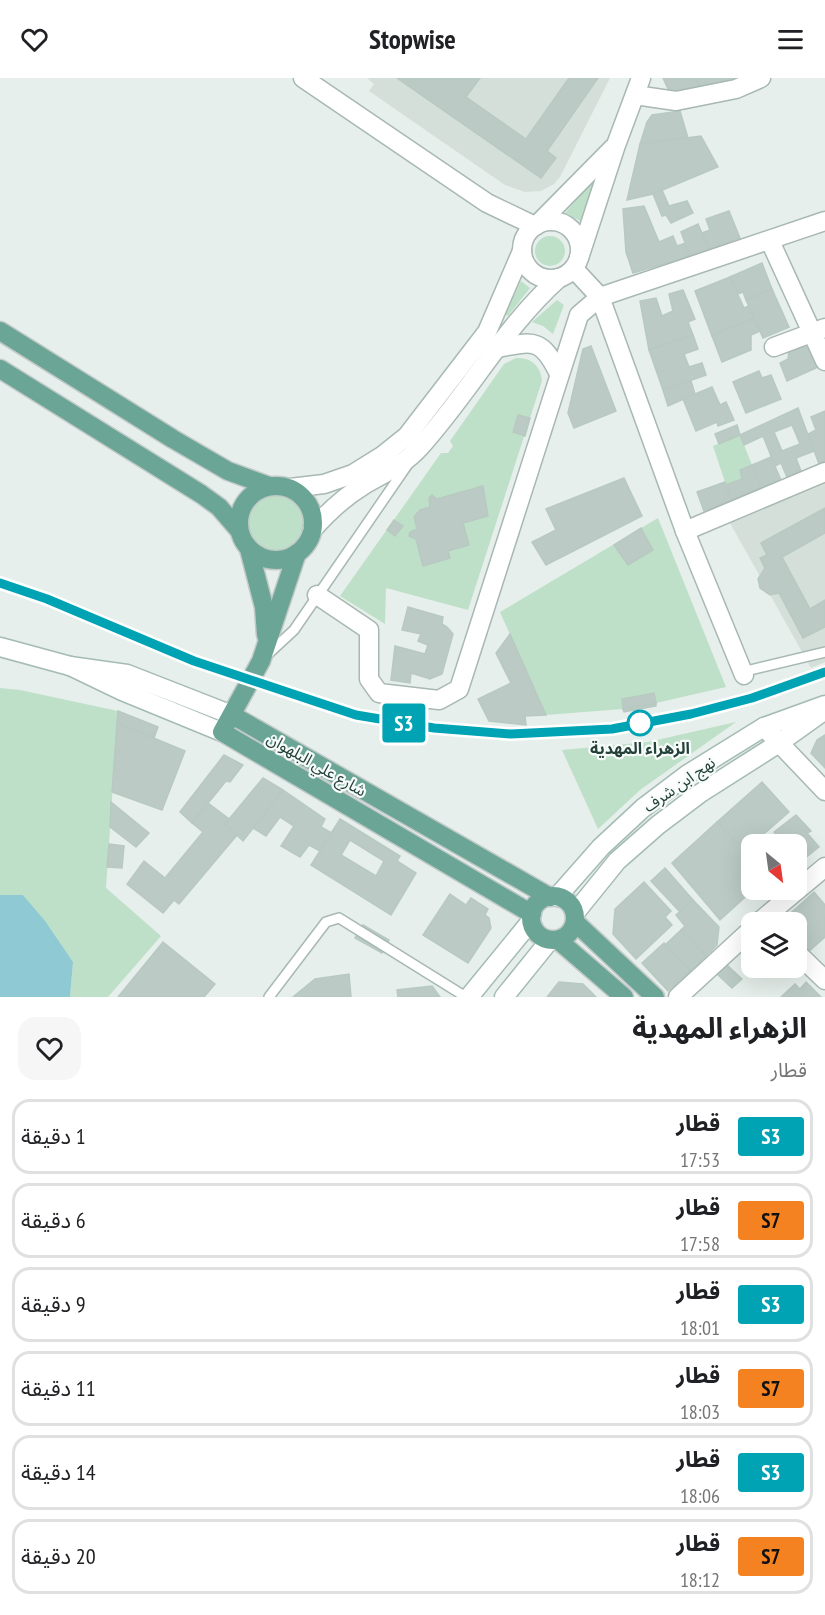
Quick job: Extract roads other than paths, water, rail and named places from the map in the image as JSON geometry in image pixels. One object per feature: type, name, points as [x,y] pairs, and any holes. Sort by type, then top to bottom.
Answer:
[{"type":"main road","points":[[0,331],[219,466],[268,486],[290,488],[306,500],[311,510],[312,530],[309,539],[297,554],[261,662],[222,732]]},
{"type":"main road","points":[[0,369],[219,507],[239,530],[249,549],[264,607],[267,639]]},
{"type":"main road","points":[[239,530],[243,505],[254,493],[268,486]]},
{"type":"main road","points":[[249,549],[272,560],[297,554]]},
{"type":"main road","name":"شارع علي البلهوان","points":[[232,716],[554,897]]},
{"type":"main road","name":"شارع علي البلهوان","points":[[222,732],[532,918]]},
{"type":"main road","points":[[624,997],[554,940],[537,934],[532,918],[538,902],[554,897],[568,902],[575,917],[655,997]]},
{"type":"main road","points":[[554,940],[569,934],[575,917]]},
{"type":"street","points":[[303,78],[487,203],[536,225],[548,222],[559,223],[569,228],[576,236],[580,247],[571,268],[543,292],[496,348],[420,448],[391,471],[364,484],[347,496],[312,530]]},
{"type":"street","points":[[571,268],[638,86],[676,101],[735,89],[761,78]]},
{"type":"street","points":[[290,488],[324,484],[353,474],[382,456],[406,436],[487,332],[526,235],[616,145]]},
{"type":"street","points":[[487,203],[500,216],[522,249],[523,259],[534,274],[542,278],[571,268]]},
{"type":"street","points":[[316,595],[369,630],[369,679],[379,693],[439,700],[459,689],[579,315],[600,297],[825,221]]},
{"type":"street","points":[[770,241],[819,331],[825,361]]},
{"type":"street","points":[[571,268],[600,297],[685,531],[743,673]]},
{"type":"street","points":[[774,347],[819,331]]},
{"type":"street","points":[[496,348],[518,343],[533,343],[542,347],[552,359],[559,374]]},
{"type":"street","points":[[685,531],[825,472]]},
{"type":"street","name":"شارع علي البلهوان","points":[[0,647],[70,666],[127,675],[232,716]]},
{"type":"street","name":"شارع علي البلهوان","points":[[70,666],[122,691],[222,732]]},
{"type":"street","name":"نهج ابن شرف","points":[[554,897],[601,847],[643,808],[688,774],[764,728],[825,705]]},
{"type":"street","name":"نهج ابن شرف","points":[[575,917],[617,861],[658,825],[699,794],[825,711]]},
{"type":"street","points":[[764,728],[825,791]]},
{"type":"street","points":[[773,912],[825,867]]},
{"type":"street","points":[[467,997],[532,918]]},
{"type":"street","points":[[504,997],[554,940]]},
{"type":"street","points":[[678,997],[741,940]]},
{"type":"street","points":[[807,963],[825,980]]},
{"type":"lane","points":[[261,662],[294,630],[316,595],[420,448]]},
{"type":"lane","points":[[743,673],[825,652]]},
{"type":"lane","points":[[269,997],[326,922],[339,918],[467,997]]},
{"type":"water","points":[[0,895],[23,895],[45,921],[73,962],[70,997],[0,997]]},
{"type":"railway","points":[[0,583],[227,673],[357,715],[440,729],[524,733],[608,728],[650,722],[725,705],[825,672]]},
{"type":"train","name":"S3","points":[[0,583],[47,599],[194,661],[356,715],[434,728],[511,734],[612,729],[691,714],[752,698],[825,672]]},
{"type":"place","name":"الزهراء المهدية","points":[[640,723]]}]
